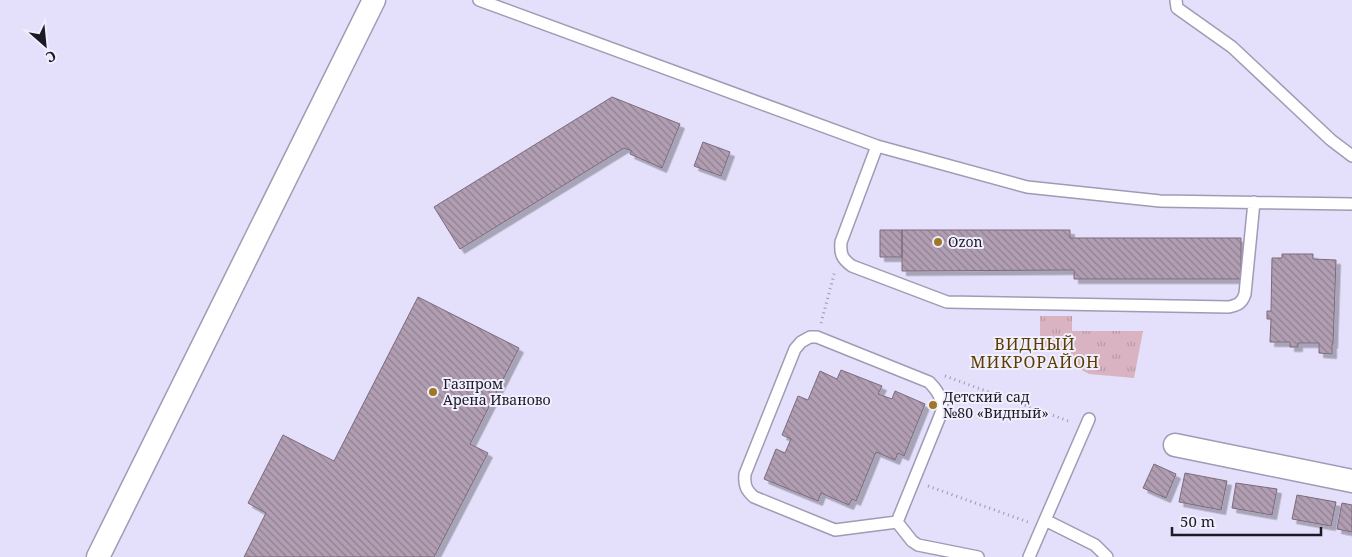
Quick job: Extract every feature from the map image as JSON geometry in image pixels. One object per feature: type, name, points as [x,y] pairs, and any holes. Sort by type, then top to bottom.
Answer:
[{"type":"street","points":[[98,557],[374,0]]},
{"type":"street","points":[[1175,445],[1352,480]]},
{"type":"lane","points":[[479,0],[877,146],[1027,187],[1160,201],[1352,204]]},
{"type":"lane","points":[[1176,0],[1177,8],[1232,47],[1332,140],[1352,156]]},
{"type":"lane","points":[[877,146],[841,242],[840,251],[844,260],[852,266],[947,302],[1238,305],[1243,300],[1245,294],[1254,202]]},
{"type":"lane","points":[[810,337],[817,337],[929,382],[937,390],[942,401],[942,411],[897,522],[834,530],[754,497],[747,491],[744,482],[745,474],[795,349],[801,342],[810,337]]},
{"type":"lane","points":[[1029,557],[1087,424]]},
{"type":"lane","points":[[897,522],[912,541],[918,545],[978,557]]},
{"type":"lane","points":[[1044,524],[1095,545],[1107,557]]},
{"type":"path","points":[[817,337],[832,281]]},
{"type":"path","points":[[937,390],[942,375],[1087,424]]},
{"type":"path","points":[[914,480],[1044,524]]},
{"type":"green space","points":[[1040,316],[1072,316],[1072,331],[1143,331],[1134,378],[1089,374],[1071,364],[1071,347],[1040,347]]},
{"type":"building","points":[[612,97],[680,124],[662,168],[630,154],[632,151],[624,148],[460,249],[434,207]]},
{"type":"building","points":[[703,142],[730,152],[721,176],[694,166]]},
{"type":"building","points":[[880,230],[902,230],[902,257],[880,257]]},
{"type":"building","points":[[902,230],[1070,230],[1070,238],[1241,238],[1241,279],[1074,279],[1074,270],[902,271]]},
{"type":"building","points":[[1282,254],[1313,254],[1313,259],[1336,260],[1332,354],[1319,353],[1319,343],[1298,343],[1298,347],[1290,347],[1290,342],[1270,342],[1271,319],[1267,319],[1267,311],[1271,311],[1272,258],[1282,258]]},
{"type":"building","name":"Газпром Арена Иваново","points":[[418,297],[519,348],[470,444],[488,453],[434,557],[244,557],[266,513],[248,503],[283,435],[334,461]]},
{"type":"building","points":[[841,370],[882,386],[878,394],[892,399],[895,391],[925,404],[904,456],[898,453],[895,460],[876,452],[856,501],[852,499],[849,505],[821,493],[818,501],[764,479],[776,449],[785,453],[791,439],[782,435],[798,396],[808,400],[820,371],[837,379]]},
{"type":"building","points":[[1154,464],[1176,474],[1166,498],[1143,488]]},
{"type":"building","points":[[1185,473],[1227,481],[1221,510],[1179,502]]},
{"type":"building","points":[[1236,483],[1277,489],[1272,515],[1232,508]]},
{"type":"building","points":[[1297,495],[1336,502],[1331,526],[1292,519]]},
{"type":"building","points":[[1342,503],[1352,505],[1352,532],[1337,529]]},
{"type":"place","name":"Ozon","points":[[938,242]]},
{"type":"place","name":"Газпром Арена Иваново","points":[[433,392]]},
{"type":"place","name":"Детский сад №80 «Видный»","points":[[933,405]]},
{"type":"district","name":"ВИДНЫЙ МИКРОРАЙОН","points":[[1035,353]]}]
